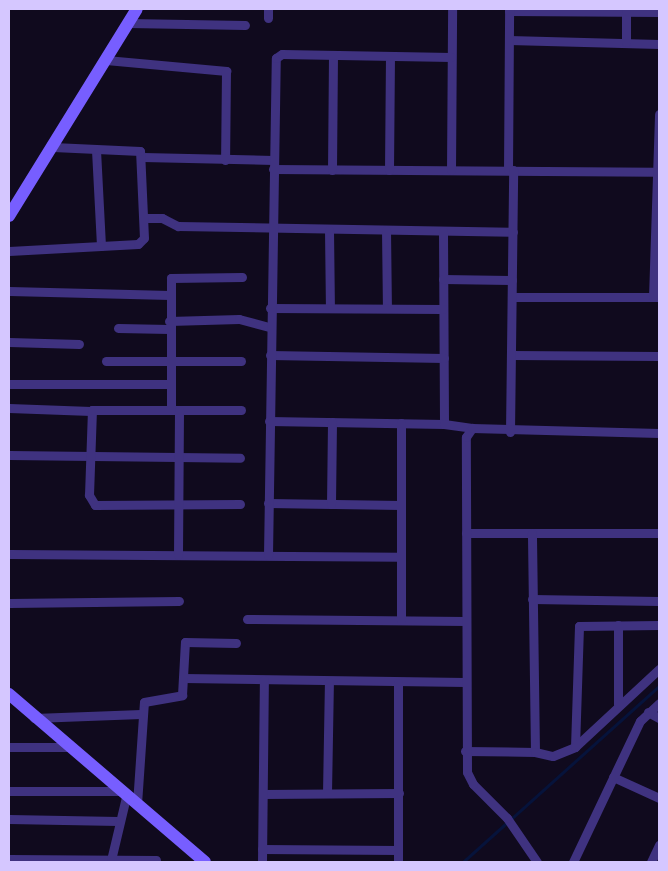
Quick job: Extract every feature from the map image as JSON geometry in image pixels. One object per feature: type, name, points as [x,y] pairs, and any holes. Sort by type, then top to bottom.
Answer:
[{"type":"street","points":[[9,216],[137,9]]},
{"type":"street","points":[[268,9],[268,18]]},
{"type":"street","points":[[450,170],[452,9]]},
{"type":"street","points":[[510,432],[513,232],[509,10],[659,12]]},
{"type":"street","points":[[626,12],[626,42]]},
{"type":"street","points":[[128,23],[245,26]]},
{"type":"street","points":[[509,40],[659,44]]},
{"type":"street","points":[[268,555],[269,327],[276,58],[282,54],[452,57]]},
{"type":"street","points":[[332,170],[333,55]]},
{"type":"street","points":[[389,170],[390,56]]},
{"type":"street","points":[[106,60],[226,71],[225,160]]},
{"type":"street","points":[[512,297],[656,297],[655,172],[659,114]]},
{"type":"street","points":[[9,251],[142,242],[145,218],[143,157],[138,151],[53,147]]},
{"type":"street","points":[[96,150],[101,246]]},
{"type":"street","points":[[143,157],[273,160]]},
{"type":"street","points":[[273,169],[655,172]]},
{"type":"street","points":[[145,218],[162,218],[178,226],[513,232]]},
{"type":"street","points":[[330,230],[330,308]]},
{"type":"street","points":[[386,230],[387,308]]},
{"type":"street","points":[[443,231],[444,424]]},
{"type":"street","points":[[178,556],[180,458],[170,384],[169,362],[170,295],[174,276],[242,277]]},
{"type":"street","points":[[444,279],[512,280]]},
{"type":"street","points":[[9,291],[170,295]]},
{"type":"street","points":[[270,308],[444,309]]},
{"type":"street","points":[[118,328],[239,319],[269,327]]},
{"type":"street","points":[[9,342],[79,344]]},
{"type":"street","points":[[270,355],[444,358]]},
{"type":"street","points":[[511,355],[659,356]]},
{"type":"street","points":[[106,362],[241,361]]},
{"type":"street","points":[[9,384],[170,384]]},
{"type":"street","points":[[9,408],[91,411],[241,410]]},
{"type":"street","points":[[91,411],[89,495],[95,505],[240,504]]},
{"type":"street","points":[[269,421],[444,424],[510,432],[659,433]]},
{"type":"street","points":[[330,504],[332,422]]},
{"type":"street","points":[[400,620],[402,423]]},
{"type":"street","points":[[472,428],[466,437],[465,751],[473,784],[507,818],[538,862]]},
{"type":"street","points":[[9,456],[240,458]]},
{"type":"street","points":[[268,503],[401,505]]},
{"type":"street","points":[[466,533],[659,533]]},
{"type":"street","points":[[532,533],[535,752]]},
{"type":"street","points":[[9,554],[400,557]]},
{"type":"street","points":[[532,599],[659,602]]},
{"type":"street","points":[[9,603],[179,601]]},
{"type":"street","points":[[247,619],[466,621]]},
{"type":"street","points":[[618,625],[618,704]]},
{"type":"street","points":[[575,747],[579,626],[659,625]]},
{"type":"street","points":[[137,804],[141,714],[147,700],[180,697],[185,642],[236,643]]},
{"type":"street","points":[[465,751],[535,752],[553,756],[575,747],[618,704],[659,670]]},
{"type":"street","points":[[183,678],[398,683],[465,682]]},
{"type":"street","points":[[262,862],[264,680]]},
{"type":"street","points":[[327,793],[329,682]]},
{"type":"street","points":[[398,683],[398,862]]},
{"type":"street","points":[[9,694],[33,718],[204,862]]},
{"type":"street","points":[[573,862],[613,777],[648,712],[659,703]]},
{"type":"street","points":[[648,712],[659,718]]},
{"type":"street","points":[[33,718],[141,714]]},
{"type":"street","points":[[9,748],[68,747]]},
{"type":"street","points":[[613,777],[659,798]]},
{"type":"street","points":[[9,791],[122,794]]},
{"type":"street","points":[[263,794],[399,793]]},
{"type":"street","points":[[111,860],[122,794]]},
{"type":"street","points":[[9,819],[118,821]]},
{"type":"street","points":[[651,862],[659,845]]},
{"type":"street","points":[[262,849],[398,850]]},
{"type":"street","points":[[14,860],[156,860]]},
{"type":"waterway","points":[[463,862],[659,686]]}]
